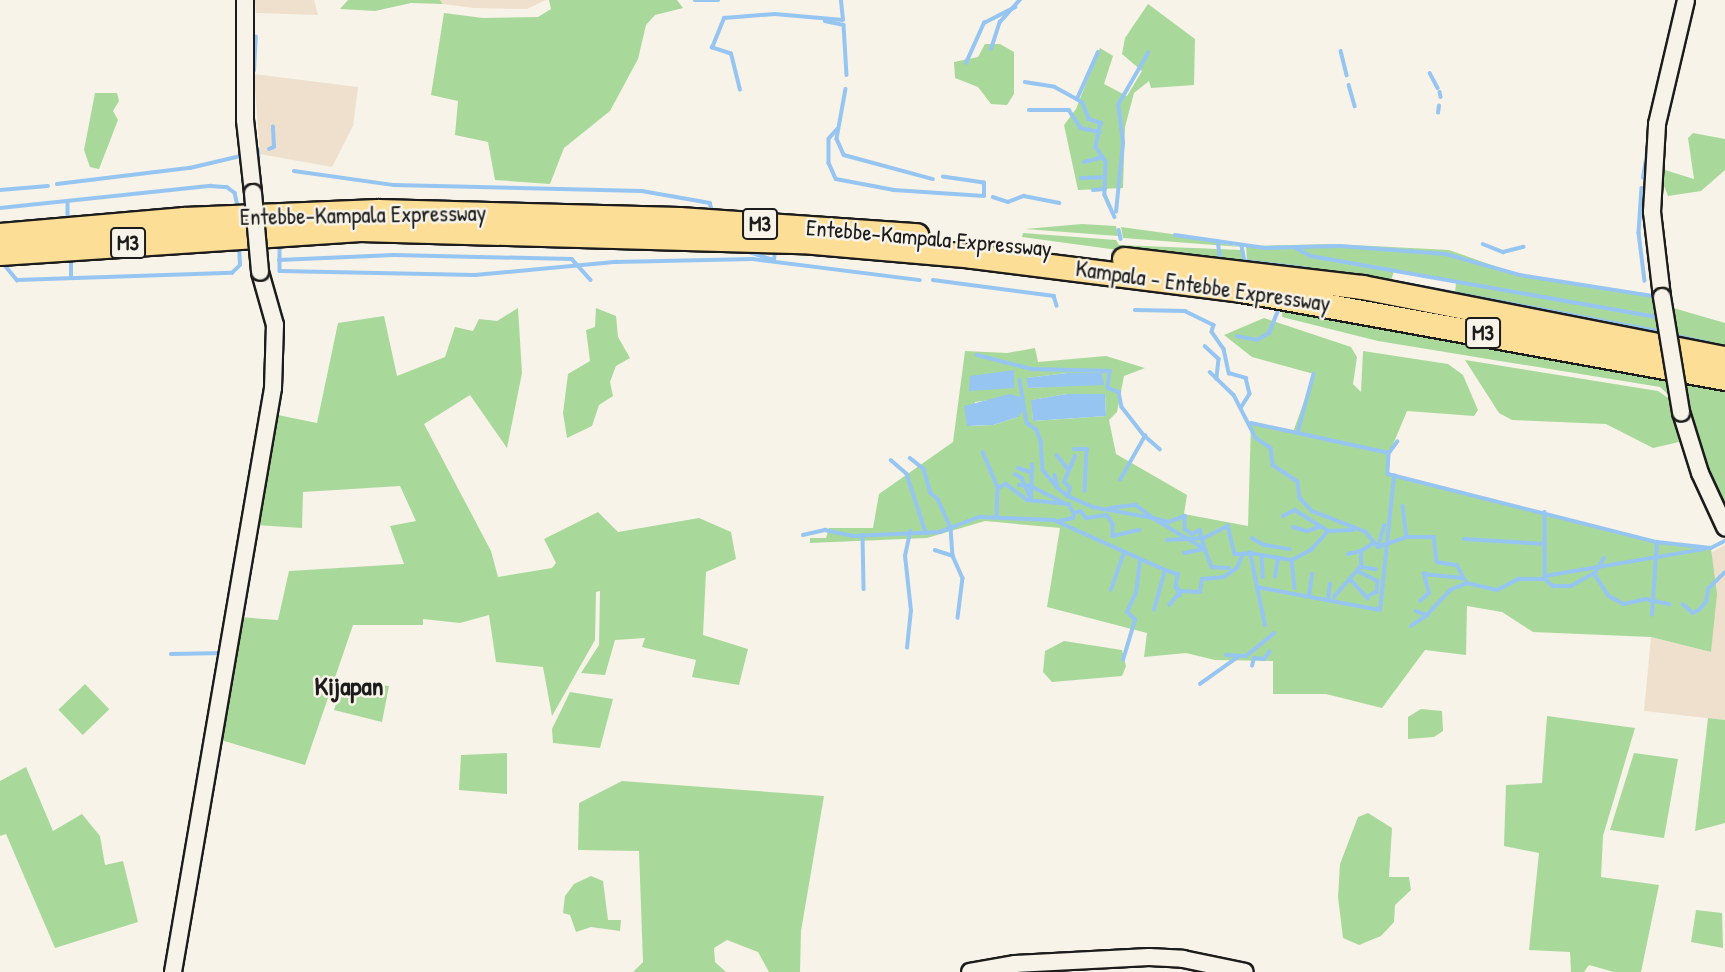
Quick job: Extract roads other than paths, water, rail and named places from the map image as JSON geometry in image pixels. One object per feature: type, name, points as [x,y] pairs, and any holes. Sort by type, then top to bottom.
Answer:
[{"type":"highway","name":"Entebbe-Kampala Expressway","points":[[0,235],[184,219],[378,211],[832,228],[1362,288],[1725,358]]},
{"type":"highway","name":"Kampala - Entebbe Expressway","points":[[255,234],[360,229],[494,231],[802,241],[916,250],[1352,307],[1725,378]]},
{"type":"highway","name":"Entebbe-Kampala Expressway","points":[[0,253],[255,234]]},
{"type":"street","points":[[173,972],[273,388],[275,325],[260,272],[245,120],[245,0]]},
{"type":"street","points":[[1686,0],[1657,124],[1652,212],[1662,297],[1681,412],[1700,474],[1725,527]]},
{"type":"street","points":[[970,972],[1015,964],[1149,957],[1183,959],[1245,972]]},
{"type":"water","points":[[1014,370],[1014,388],[969,391],[970,376]]},
{"type":"water","points":[[1067,373],[1102,373],[1104,385],[1028,388],[1026,378]]},
{"type":"water","points":[[1010,394],[1020,397],[1023,411],[1018,417],[993,425],[967,426],[964,406]]},
{"type":"water","points":[[1067,394],[1105,394],[1106,416],[1033,421],[1031,400]]},
{"type":"waterway","points":[[695,0],[718,0]]},
{"type":"waterway","points":[[740,90],[731,54],[712,48],[724,18],[775,14],[843,20],[841,0]]},
{"type":"waterway","points":[[991,49],[1000,22],[1020,0]]},
{"type":"waterway","points":[[966,63],[984,23],[1015,7]]},
{"type":"waterway","points":[[825,21],[844,25],[847,75]]},
{"type":"waterway","points":[[254,71],[256,37]]},
{"type":"waterway","points":[[1341,51],[1347,75]]},
{"type":"waterway","points":[[1077,99],[1098,52]]},
{"type":"waterway","points":[[1116,212],[1123,143],[1118,105],[1148,53]]},
{"type":"waterway","points":[[1430,73],[1438,88]]},
{"type":"waterway","points":[[1025,82],[1055,87],[1083,103],[1089,119],[1101,123],[1096,147],[1106,162],[1105,195],[1115,217]]},
{"type":"waterway","points":[[1349,85],[1355,106]]},
{"type":"waterway","points":[[846,89],[837,139],[844,155],[933,179]]},
{"type":"waterway","points":[[1440,92],[1441,97]]},
{"type":"waterway","points":[[1438,113],[1439,106]]},
{"type":"waterway","points":[[1029,110],[1069,110],[1081,128],[1100,132]]},
{"type":"waterway","points":[[269,149],[274,147],[273,127]]},
{"type":"waterway","points":[[838,129],[829,139],[829,163],[836,179],[894,190],[984,196],[984,183],[943,177]]},
{"type":"waterway","points":[[1643,178],[1648,145]]},
{"type":"waterway","points":[[258,149],[259,157]]},
{"type":"waterway","points":[[57,184],[190,168],[245,155]]},
{"type":"waterway","points":[[1084,162],[1100,158]]},
{"type":"waterway","points":[[294,171],[394,185],[642,191],[710,203],[713,212]]},
{"type":"waterway","points":[[1081,178],[1105,177]]},
{"type":"waterway","points":[[0,190],[48,186]]},
{"type":"waterway","points":[[0,208],[211,186],[227,187],[235,193],[238,206]]},
{"type":"waterway","points":[[1642,188],[1639,233],[1645,281]]},
{"type":"waterway","points":[[1093,190],[1105,189]]},
{"type":"waterway","points":[[993,197],[1008,202],[1024,196],[1059,203]]},
{"type":"waterway","points":[[425,201],[603,206]]},
{"type":"waterway","points":[[68,202],[68,220]]},
{"type":"waterway","points":[[1119,230],[1121,239]]},
{"type":"waterway","points":[[1175,235],[1265,248],[1340,246],[1446,254],[1520,275],[1652,296]]},
{"type":"waterway","points":[[1218,241],[1221,259]]},
{"type":"waterway","points":[[280,244],[280,271],[475,275],[616,262],[753,259],[920,280]]},
{"type":"waterway","points":[[1483,244],[1503,252],[1523,247]]},
{"type":"waterway","points":[[4,264],[17,280],[232,273],[240,265],[239,246]]},
{"type":"waterway","points":[[1242,246],[1245,261],[1310,269]]},
{"type":"waterway","points":[[1296,248],[1311,256],[1658,317]]},
{"type":"waterway","points":[[746,251],[774,260],[775,251]]},
{"type":"waterway","points":[[279,260],[394,255],[572,259],[591,280]]},
{"type":"waterway","points":[[71,258],[71,278]]},
{"type":"waterway","points":[[933,280],[1054,296],[1057,306]]},
{"type":"waterway","points":[[1401,283],[1662,332]]},
{"type":"waterway","points":[[1237,336],[1257,340],[1269,333],[1280,306]]},
{"type":"waterway","points":[[1135,310],[1185,311],[1214,325],[1212,332],[1224,349],[1229,373],[1246,378],[1250,394],[1242,407]]},
{"type":"waterway","points":[[1672,335],[1709,343]]},
{"type":"waterway","points":[[1205,346],[1219,359],[1217,379]]},
{"type":"waterway","points":[[977,355],[1032,369],[1110,371],[1108,388],[1119,392],[1122,407],[1145,436]]},
{"type":"waterway","points":[[1210,372],[1234,395],[1256,438],[1271,448],[1273,465],[1298,482],[1300,498],[1312,511],[1366,532],[1378,547],[1407,537],[1434,537],[1437,562],[1457,565],[1467,583],[1497,590],[1519,579],[1545,579],[1553,586],[1571,586],[1594,573],[1609,596],[1624,604],[1645,599],[1669,604]]},
{"type":"waterway","points":[[1314,374],[1298,433],[1389,453],[1388,474],[1657,542],[1711,548],[1725,541]]},
{"type":"waterway","points":[[1020,380],[1027,423],[1037,430],[1041,441],[1043,470],[1058,488]]},
{"type":"waterway","points":[[1251,423],[1298,433]]},
{"type":"waterway","points":[[1120,480],[1145,436],[1160,449]]},
{"type":"waterway","points":[[1389,453],[1397,442]]},
{"type":"waterway","points":[[1074,449],[1087,449],[1085,491]]},
{"type":"waterway","points":[[983,452],[998,488],[997,517]]},
{"type":"waterway","points":[[1057,455],[1067,468]]},
{"type":"waterway","points":[[1068,496],[1070,488],[1064,482],[1075,456]]},
{"type":"waterway","points":[[910,458],[924,469],[931,493],[938,499],[951,528],[953,556]]},
{"type":"waterway","points":[[891,460],[907,474],[926,533]]},
{"type":"waterway","points":[[1031,498],[1032,465]]},
{"type":"waterway","points":[[1018,468],[1030,472]]},
{"type":"waterway","points":[[1015,474],[1022,478],[1030,496]]},
{"type":"waterway","points":[[1055,475],[1058,488],[1068,496],[1093,507],[1153,518],[1205,549]]},
{"type":"waterway","points":[[1257,587],[1380,610],[1394,476]]},
{"type":"waterway","points":[[998,488],[1006,484],[1027,500],[1069,504],[1074,513],[1081,511],[1086,518],[1107,515],[1113,524],[1113,536],[1139,530]]},
{"type":"waterway","points":[[1019,485],[1031,486],[1064,503]]},
{"type":"waterway","points":[[1110,508],[1136,505],[1153,518],[1169,522],[1185,516],[1185,529],[1192,534],[1200,530],[1205,549]]},
{"type":"waterway","points":[[1403,506],[1407,537]]},
{"type":"waterway","points":[[1283,516],[1295,510],[1328,531]]},
{"type":"waterway","points":[[1545,512],[1545,576]]},
{"type":"waterway","points":[[1059,521],[1073,518],[1074,513]]},
{"type":"waterway","points":[[803,535],[825,530],[853,536],[940,532],[979,517],[1054,520],[1165,570]]},
{"type":"waterway","points":[[1167,540],[1204,538],[1228,526],[1235,554],[1243,554]]},
{"type":"waterway","points":[[1378,547],[1384,526]]},
{"type":"waterway","points":[[1293,527],[1307,531],[1319,527]]},
{"type":"waterway","points":[[1265,626],[1250,553],[1292,560],[1311,550],[1328,531],[1353,530]]},
{"type":"waterway","points":[[907,648],[911,611],[905,556],[910,532]]},
{"type":"waterway","points":[[863,535],[864,589]]},
{"type":"waterway","points":[[1252,538],[1264,545],[1290,549]]},
{"type":"waterway","points":[[1464,539],[1545,544]]},
{"type":"waterway","points":[[1652,615],[1657,542]]},
{"type":"waterway","points":[[1334,597],[1361,566],[1361,551],[1374,543]]},
{"type":"waterway","points":[[1184,553],[1205,549],[1212,567],[1229,568]]},
{"type":"waterway","points":[[1545,576],[1705,549]]},
{"type":"waterway","points":[[935,550],[953,556],[963,578],[958,618]]},
{"type":"waterway","points":[[1348,554],[1361,551]]},
{"type":"waterway","points":[[1111,590],[1124,553]]},
{"type":"waterway","points":[[1169,605],[1181,591],[1200,592],[1202,579],[1224,577],[1237,568],[1243,554],[1250,553]]},
{"type":"waterway","points":[[1262,555],[1263,577]]},
{"type":"waterway","points":[[1275,577],[1278,558]]},
{"type":"waterway","points":[[1595,573],[1604,558]]},
{"type":"waterway","points":[[1123,660],[1135,620],[1127,612],[1136,593],[1140,560]]},
{"type":"waterway","points":[[1292,560],[1295,588]]},
{"type":"waterway","points":[[1361,567],[1376,569]]},
{"type":"waterway","points":[[1154,610],[1165,570],[1178,574],[1176,587]]},
{"type":"waterway","points":[[1358,571],[1378,581],[1377,592],[1371,595]]},
{"type":"waterway","points":[[1683,604],[1693,613],[1699,610],[1706,602],[1708,589],[1724,573]]},
{"type":"waterway","points":[[1309,596],[1312,574]]},
{"type":"waterway","points":[[1420,601],[1429,593],[1424,574],[1462,578]]},
{"type":"waterway","points":[[1351,580],[1368,598]]},
{"type":"waterway","points":[[1416,611],[1427,615],[1450,590],[1467,583]]},
{"type":"waterway","points":[[1328,600],[1330,584]]},
{"type":"waterway","points":[[1180,596],[1176,587],[1181,591]]},
{"type":"waterway","points":[[1411,626],[1426,616]]},
{"type":"waterway","points":[[1226,655],[1246,656],[1274,633]]},
{"type":"waterway","points":[[1252,666],[1254,658],[1264,659],[1269,652]]},
{"type":"waterway","points":[[171,654],[224,653]]},
{"type":"waterway","points":[[1200,684],[1238,657]]},
{"type":"district","name":"Kijapan","points":[[349,686]]}]
